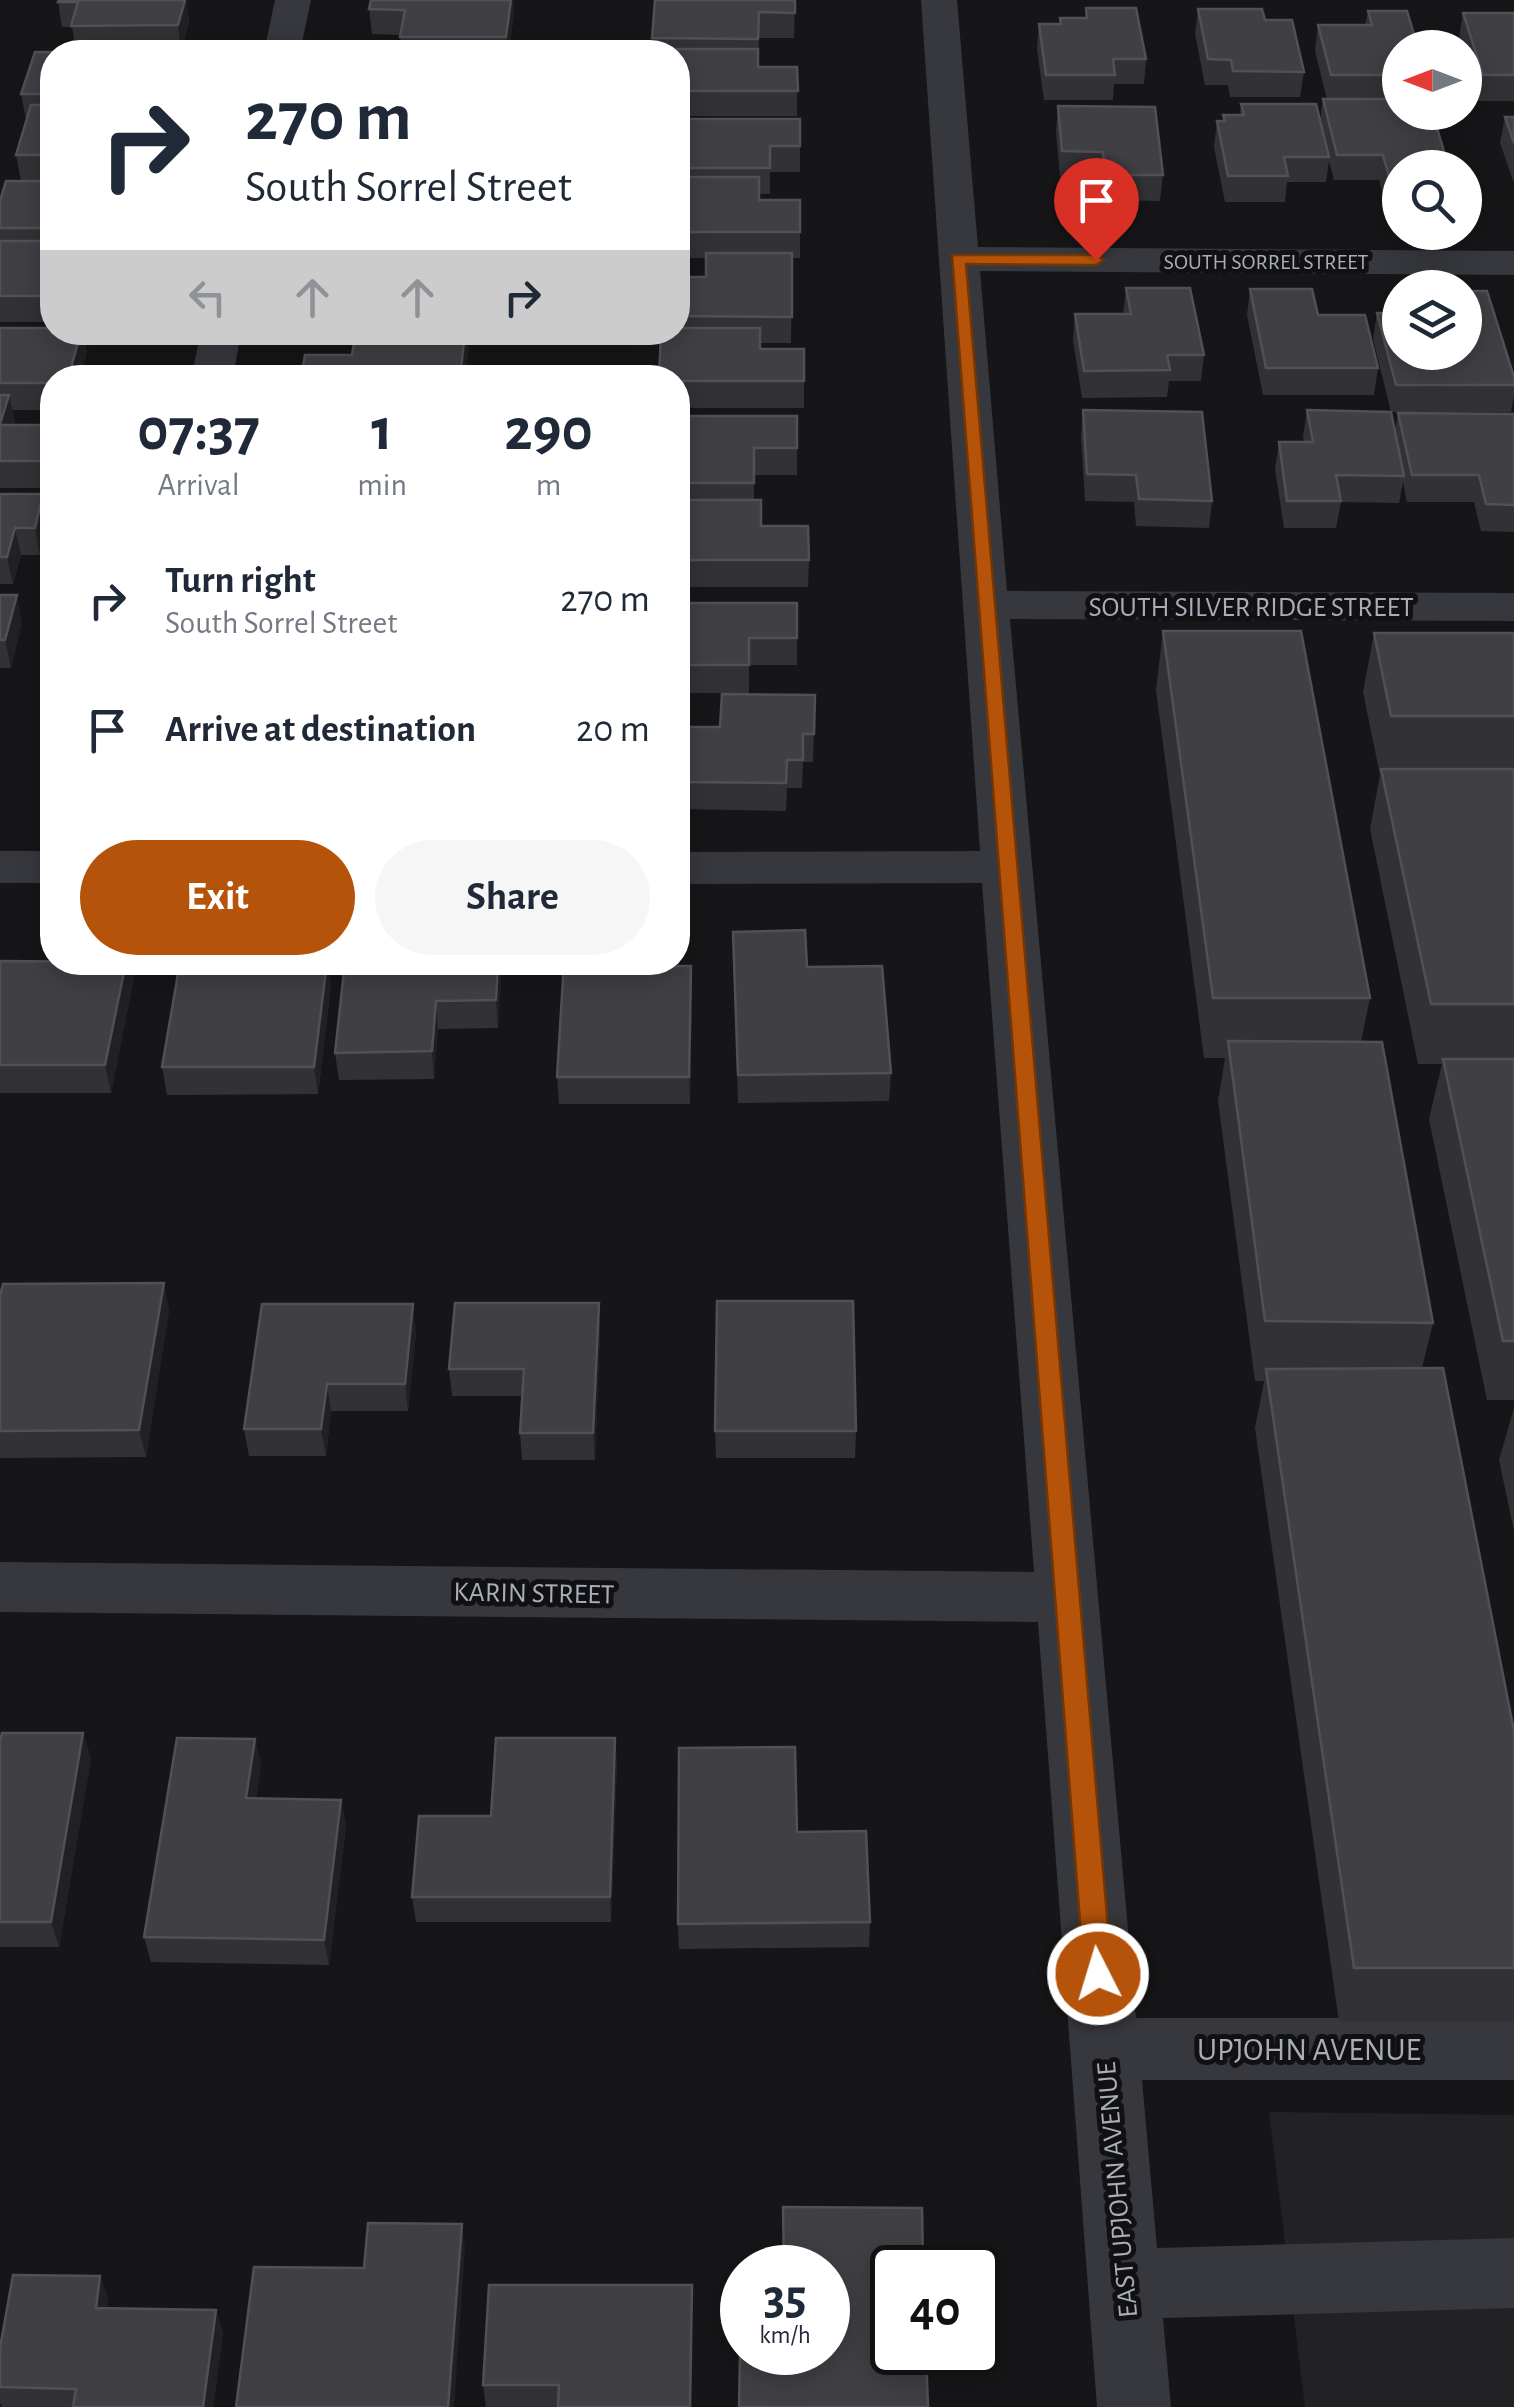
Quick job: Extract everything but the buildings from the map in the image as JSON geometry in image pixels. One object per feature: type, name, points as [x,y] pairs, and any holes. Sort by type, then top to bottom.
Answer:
[{"type":"street","points":[[285,40],[293,0]]},
{"type":"street","name":"EAST UPJOHN AVENUE","points":[[939,0],[1006,868],[1134,2407]]},
{"type":"street","name":"SOUTH SORREL STREET","points":[[958,259],[1514,263]]},
{"type":"street","name":"SOUTH SILVER RIDGE STREET","points":[[987,605],[1514,607]]},
{"type":"street","points":[[0,866],[40,867]]},
{"type":"street","points":[[690,868],[1006,868]]},
{"type":"street","name":"KARIN STREET","points":[[0,1587],[1067,1597]]},
{"type":"street","name":"UPJOHN AVENUE","points":[[1104,2049],[1514,2048]]},
{"type":"street","points":[[1124,2284],[1514,2273]]},
{"type":"shaded area","points":[[1269,2112],[1514,2115],[1514,2407],[1305,2407]]},
{"type":"route","points":[[1096,260],[958,259],[1098,1974]]}]
